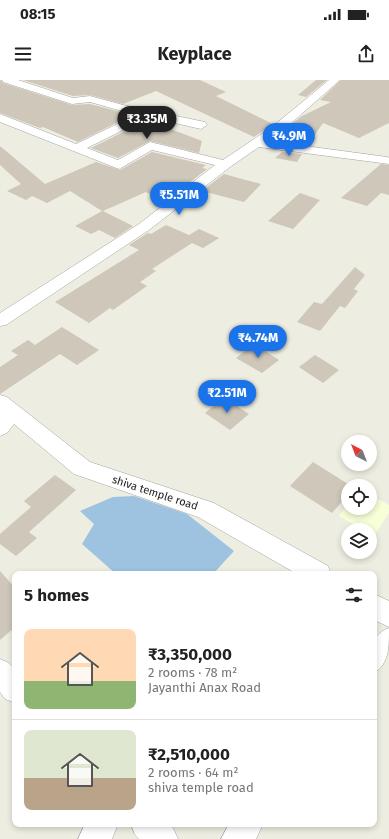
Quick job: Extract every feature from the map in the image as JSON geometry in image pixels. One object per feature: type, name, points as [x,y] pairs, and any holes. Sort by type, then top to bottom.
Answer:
[{"type":"street","points":[[8,80],[72,101],[90,99],[121,108],[201,125]]},
{"type":"street","points":[[0,321],[144,227],[225,164],[258,143],[335,80]]},
{"type":"street","points":[[78,147],[149,114]]},
{"type":"street","points":[[0,118],[78,147],[119,165],[150,146],[225,164]]},
{"type":"street","points":[[258,143],[387,161]]},
{"type":"street","name":"shiva temple road","points":[[4,414],[82,468],[206,510],[314,571]]},
{"type":"street","points":[[377,608],[389,615]]},
{"type":"street","points":[[377,656],[389,640]]},
{"type":"street","points":[[0,672],[12,686]]},
{"type":"street","points":[[94,839],[101,827]]},
{"type":"street","points":[[149,827],[162,839]]},
{"type":"street","points":[[237,839],[246,827]]},
{"type":"shaded area","points":[[377,499],[389,505],[389,513],[377,531],[377,523],[352,523],[339,516],[341,513],[341,515],[377,515]]},
{"type":"water","points":[[134,496],[187,514],[234,551],[216,571],[113,571],[82,544],[94,524],[80,511],[113,497]]},
{"type":"building","points":[[0,80],[3,83],[72,105],[90,104],[132,115],[78,142],[43,127],[40,128],[0,113]]},
{"type":"building","points":[[23,80],[200,80],[226,92],[216,96],[273,124],[254,137],[156,91],[123,104],[90,95],[73,96]]},
{"type":"building","points":[[316,80],[327,80],[306,97],[298,95]]},
{"type":"building","points":[[341,80],[389,80],[389,123],[359,138],[323,123],[310,142],[312,145],[272,140],[302,116],[331,102],[320,100]]},
{"type":"building","points":[[147,120],[202,141],[199,153],[150,141],[118,158],[91,148]]},
{"type":"building","points":[[0,146],[45,184],[96,162],[120,170],[152,152],[206,165],[202,168],[207,169],[185,186],[157,198],[146,192],[103,211],[133,226],[115,238],[99,230],[91,234],[75,226],[102,211],[70,191],[47,203],[32,196],[26,200],[7,191],[21,184],[0,165]]},
{"type":"building","points":[[282,152],[302,154],[297,162],[275,158]]},
{"type":"building","points":[[381,164],[389,165],[389,195],[381,193],[367,206],[341,198]]},
{"type":"building","points":[[224,174],[261,184],[244,202],[202,191]]},
{"type":"building","points":[[300,193],[320,200],[293,229],[268,221]]},
{"type":"building","points":[[166,225],[189,235],[199,229],[219,238],[203,248],[192,243],[152,269],[156,271],[140,282],[147,286],[113,310],[110,308],[89,323],[55,302],[139,250],[129,245],[148,233],[151,234]]},
{"type":"building","points":[[355,267],[365,275],[354,289],[358,291],[345,308],[340,306],[320,331],[297,322],[314,302],[322,304]]},
{"type":"building","points":[[62,327],[99,350],[77,365],[60,354],[0,394],[0,367],[18,355],[11,351],[28,340],[35,345]]},
{"type":"building","points":[[254,344],[279,360],[262,373],[236,358]]},
{"type":"building","points":[[315,355],[339,370],[323,383],[299,367]]},
{"type":"building","points":[[224,398],[249,414],[230,430],[205,413]]},
{"type":"building","points":[[313,462],[341,480],[341,503],[332,513],[290,486]]},
{"type":"building","points":[[55,475],[76,490],[29,532],[37,538],[16,556],[0,544],[0,534],[31,507],[24,501]]},
{"type":"building","points":[[0,571],[12,585],[12,630],[0,640]]}]
